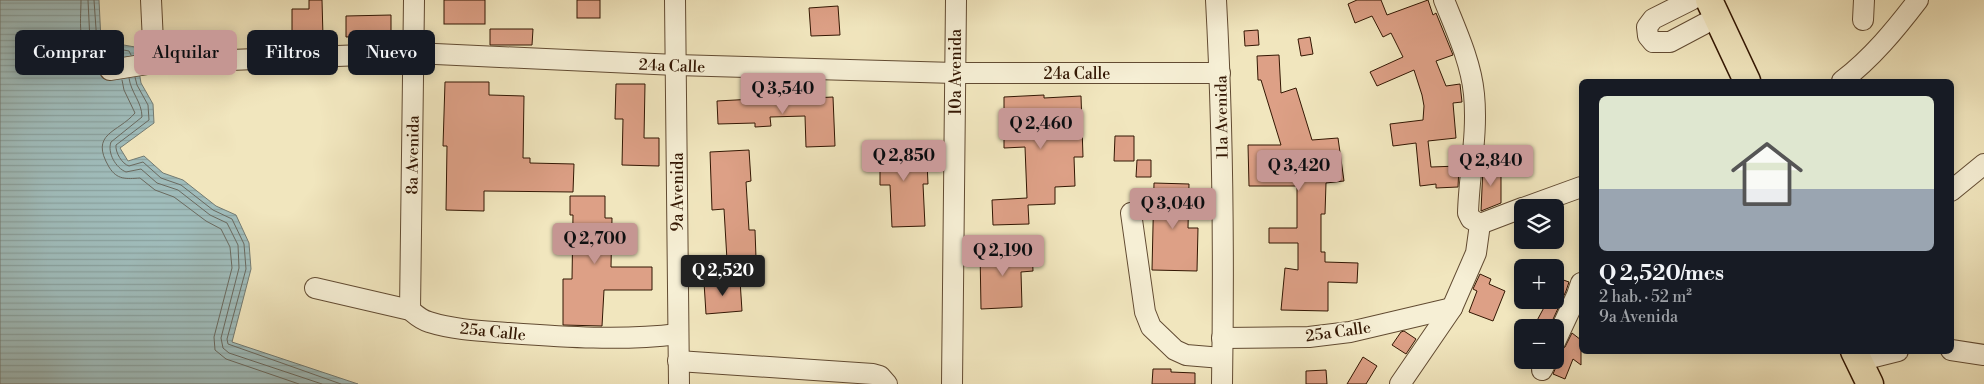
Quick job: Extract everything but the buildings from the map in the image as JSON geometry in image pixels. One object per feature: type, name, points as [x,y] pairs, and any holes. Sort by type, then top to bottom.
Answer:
[{"type":"main road","points":[[1691,0],[1706,12],[1746,79]]},
{"type":"main road","points":[[1706,12],[1728,79]]},
{"type":"main road","points":[[1870,384],[1875,354]]},
{"type":"main road","points":[[1875,354],[1887,384]]},
{"type":"street","points":[[151,0],[152,30]]},
{"type":"street","name":"8a Avenida","points":[[414,0],[414,30]]},
{"type":"street","name":"9a Avenida","points":[[676,0],[679,384]]},
{"type":"street","name":"10a Avenida","points":[[952,384],[956,0]]},
{"type":"street","name":"11a Avenida","points":[[1216,0],[1220,73],[1222,384]]},
{"type":"street","points":[[1444,0],[1468,61],[1474,94],[1474,145],[1468,213],[1472,219],[1480,224]]},
{"type":"street","points":[[1691,0],[1653,19],[1647,26],[1648,36],[1653,42],[1670,42],[1706,12]]},
{"type":"street","points":[[1844,79],[1862,65],[1890,37],[1918,0]]},
{"type":"street","name":"24a Calle","points":[[435,54],[676,65],[955,73],[1220,73]]},
{"type":"street","name":"24a Calle","points":[[237,60],[348,56]]},
{"type":"street","name":"8a Avenida","points":[[410,310],[414,75]]},
{"type":"street","points":[[1954,189],[1984,164]]},
{"type":"street","points":[[1548,199],[1579,188]]},
{"type":"street","points":[[1480,224],[1514,211]]},
{"type":"street","name":"25a Calle","points":[[1131,213],[1145,312],[1151,327],[1175,350],[1186,355],[1222,348],[1350,332],[1452,308]]},
{"type":"street","points":[[1400,384],[1452,308],[1476,253],[1480,224]]},
{"type":"street","name":"25a Calle","points":[[315,288],[410,310],[417,317],[428,322],[485,331],[573,337],[647,338],[678,334]]},
{"type":"street","points":[[1564,324],[1579,291]]},
{"type":"street","points":[[1954,350],[1984,355]]},
{"type":"street","points":[[678,361],[873,374],[880,376],[887,384]]},
{"type":"water","points":[[0,0],[99,0],[100,30],[15,30],[15,75],[124,75],[124,45],[134,47],[134,75],[140,75],[141,83],[153,104],[154,123],[120,148],[128,161],[144,156],[163,173],[183,180],[216,206],[236,215],[249,243],[251,269],[232,342],[358,384],[0,384]]}]
